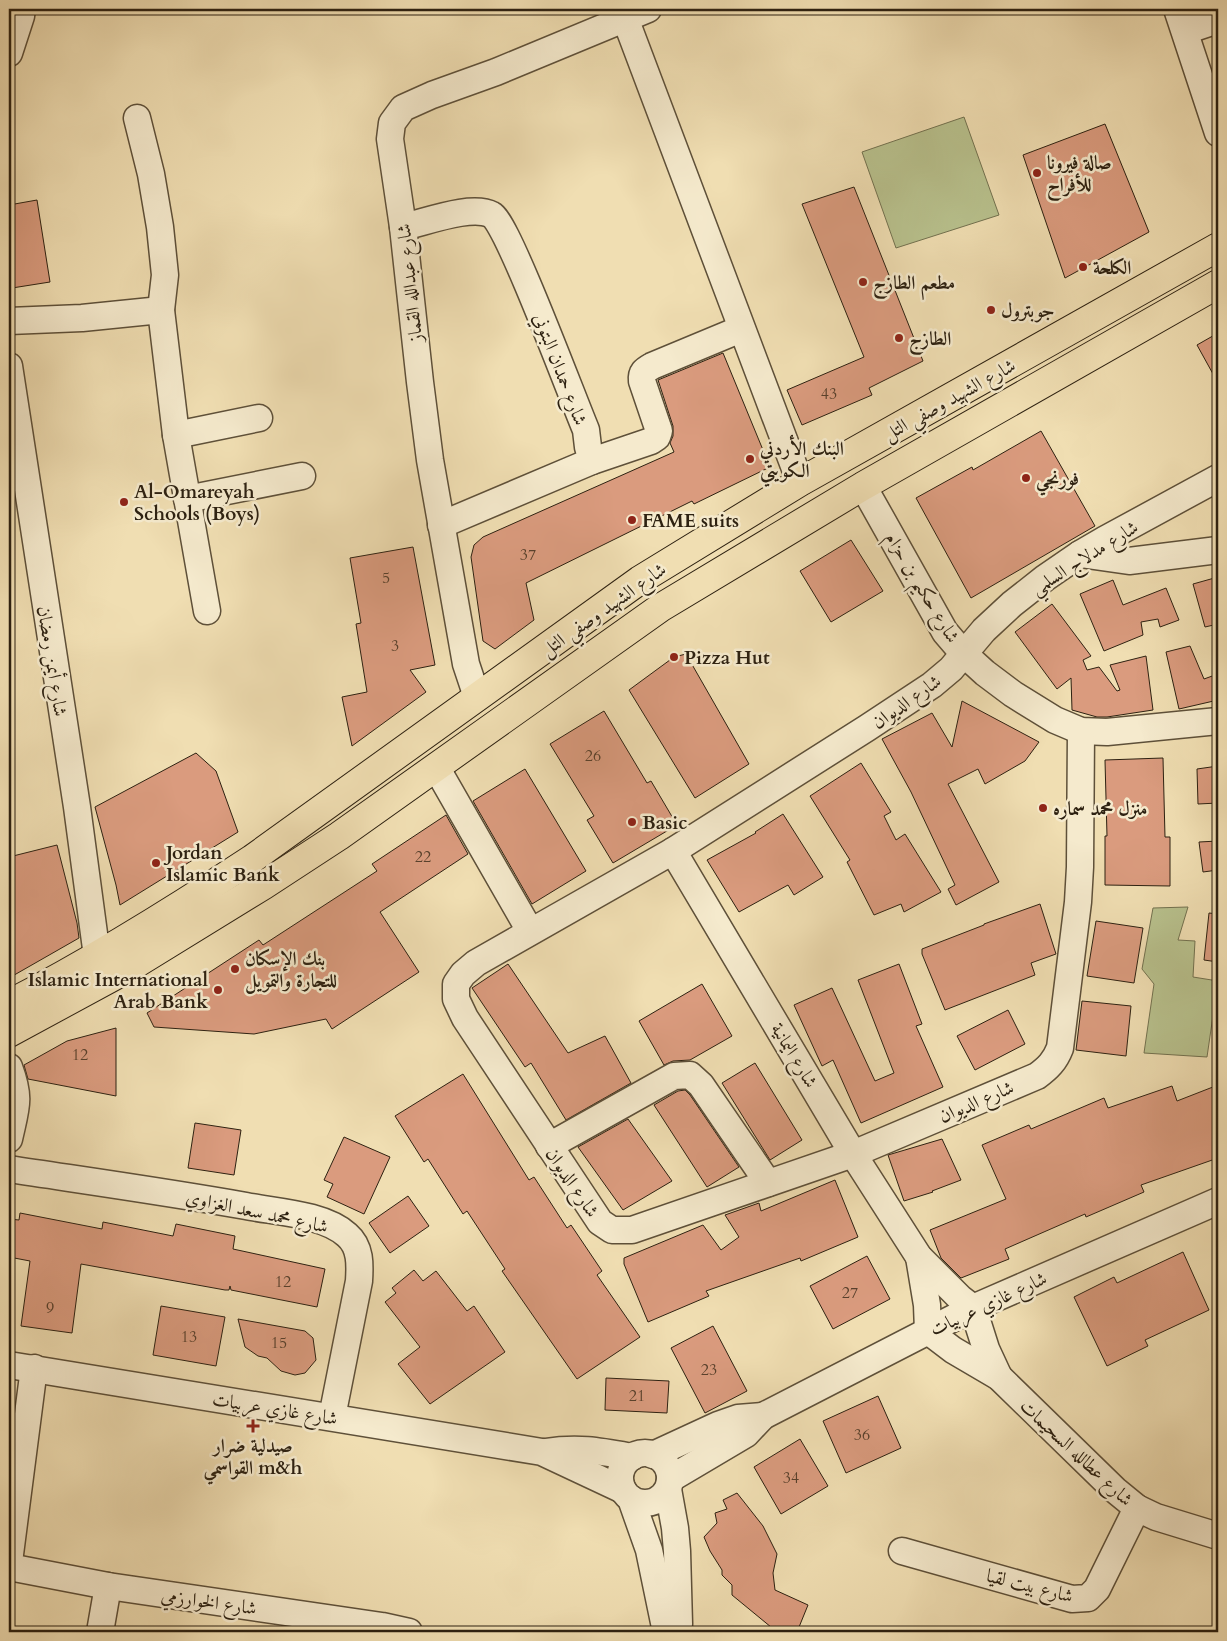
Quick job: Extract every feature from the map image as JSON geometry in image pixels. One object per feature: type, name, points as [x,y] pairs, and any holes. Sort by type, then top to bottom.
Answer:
[{"type":"main road","name":"شارع الشهيد وصفي التل","points":[[9,1004],[97,956],[252,859],[640,580],[800,482],[1218,247]]},
{"type":"main road","name":"شارع الشهيد وصفي التل","points":[[9,1033],[129,968],[338,836],[660,608],[863,486],[1218,284]]},
{"type":"street","points":[[9,53],[22,16],[22,9]]},
{"type":"street","name":"شارع عبدالله القماز","points":[[477,697],[466,664],[441,525],[420,382],[403,227],[390,139],[392,124],[404,108],[432,95],[496,72],[636,13],[741,329],[800,482]]},
{"type":"street","points":[[1218,20],[1181,20],[1218,132]]},
{"type":"street","points":[[137,118],[151,174],[160,227],[165,275],[161,310],[176,435],[206,612]]},
{"type":"street","name":"شارع حمدان البتوني","points":[[403,227],[467,211],[483,211],[494,216],[503,229],[542,319],[586,430],[592,462]]},
{"type":"street","points":[[9,321],[82,318],[161,310]]},
{"type":"street","points":[[441,525],[592,462],[652,441],[657,437],[659,431],[642,381],[641,375],[644,371],[741,329]]},
{"type":"street","name":"شارع أيمن رمضان","points":[[9,366],[97,956]]},
{"type":"street","points":[[176,435],[259,418]]},
{"type":"street","points":[[186,499],[302,476]]},
{"type":"street","name":"شارع مدلاج السلمي","points":[[963,652],[1012,604],[1080,554],[1218,478]]},
{"type":"street","name":"شارع حكيم بن حزام","points":[[863,486],[946,632],[985,673],[1013,694],[1055,720],[1081,731],[1107,732],[1218,721]]},
{"type":"street","points":[[1080,554],[1129,561],[1218,550]]},
{"type":"street","name":"شارع الديوان","points":[[963,652],[951,668],[932,685],[673,851],[476,962],[463,974],[456,984],[456,998],[465,1018],[600,1222],[612,1230],[632,1230],[854,1154],[1037,1076],[1048,1068],[1056,1058],[1060,1048],[1078,902],[1081,731]]},
{"type":"street","points":[[436,767],[530,931]]},
{"type":"street","name":"شارع اليمانية","points":[[673,851],[854,1154],[919,1257],[960,1298],[973,1308]]},
{"type":"street","points":[[9,1068],[16,1084],[18,1095],[9,1139]]},
{"type":"street","points":[[549,1146],[674,1076],[690,1074],[701,1085],[768,1183]]},
{"type":"street","name":"شارع محمد سعد الغزاوي","points":[[9,1169],[177,1194],[303,1216],[331,1224],[348,1235],[356,1246],[360,1263],[359,1281],[332,1417]]},
{"type":"street","name":"شارع غازي عربيات","points":[[669,1484],[746,1434],[763,1416],[834,1377],[973,1308],[1218,1201]]},
{"type":"street","name":"شارع اليمانية","points":[[919,1257],[927,1305],[928,1331]]},
{"type":"street","name":"شارع عطالله السحيمات","points":[[973,1308],[986,1349],[999,1377]]},
{"type":"street","name":"شارع عطالله السحيمات","points":[[928,1331],[952,1350],[999,1377],[1115,1490],[1137,1508],[1156,1517],[1218,1536]]},
{"type":"street","name":"شارع غازي عربيات","points":[[9,1365],[542,1452],[586,1449],[642,1456],[718,1424],[738,1418],[763,1416]]},
{"type":"street","points":[[9,1562],[34,1368]]},
{"type":"street","name":"شارع غازي عربيات","points":[[542,1452],[627,1494]]},
{"type":"street","points":[[666,1632],[649,1550],[621,1481],[622,1472],[626,1464],[642,1456],[662,1460],[668,1468],[677,1551],[679,1624],[677,1632]]},
{"type":"street","points":[[627,1494],[639,1502],[656,1501],[663,1496],[669,1484]]},
{"type":"street","name":"شارع بيت لقيا","points":[[902,1551],[1072,1598],[1088,1598],[1097,1589],[1137,1508]]},
{"type":"street","name":"شارع الخوارزمي","points":[[9,1567],[108,1586],[382,1626],[409,1632]]},
{"type":"street","points":[[100,1632],[108,1586]]},
{"type":"green space","points":[[964,117],[999,215],[896,248],[862,152]]},
{"type":"green space","points":[[1188,907],[1178,940],[1195,941],[1193,977],[1218,981],[1207,1057],[1144,1053],[1154,984],[1142,969],[1153,908]]},
{"type":"building","points":[[1105,124],[1149,232],[1065,278],[1023,155]]},
{"type":"building","name":"مطعم الطازج","points":[[854,187],[923,361],[869,388],[872,395],[802,425],[787,390],[864,357],[802,204]]},
{"type":"building","points":[[37,200],[50,282],[12,288],[9,270],[9,205]]},
{"type":"building","points":[[1218,333],[1218,383],[1197,345]]},
{"type":"building","points":[[723,353],[770,467],[694,504],[692,501],[526,583],[534,620],[495,649],[483,641],[471,557],[474,545],[483,537],[674,452],[670,443],[673,436],[673,426],[658,380]]},
{"type":"building","points":[[1041,431],[1095,526],[971,598],[916,498],[972,467],[973,470]]},
{"type":"building","points":[[851,540],[883,591],[831,622],[800,571]]},
{"type":"building","points":[[413,547],[435,665],[410,670],[426,692],[352,746],[342,697],[367,692],[356,624],[361,623],[350,558]]},
{"type":"building","points":[[1218,577],[1218,624],[1205,627],[1193,584]]},
{"type":"building","points":[[1113,580],[1123,605],[1166,588],[1179,620],[1160,627],[1158,619],[1141,622],[1143,635],[1104,651],[1080,594]]},
{"type":"building","points":[[1052,604],[1091,656],[1083,660],[1087,670],[1099,667],[1117,691],[1120,690],[1110,665],[1146,656],[1153,710],[1097,717],[1072,710],[1071,678],[1057,689],[1015,632]]},
{"type":"building","points":[[1190,646],[1204,679],[1215,675],[1218,700],[1179,709],[1166,652]]},
{"type":"building","points":[[686,654],[749,764],[695,798],[629,690],[674,657]]},
{"type":"building","points":[[962,701],[1039,742],[1025,761],[985,784],[978,769],[948,784],[999,882],[956,905],[948,889],[955,885],[911,792],[882,739],[932,713],[952,747]]},
{"type":"building","points":[[604,711],[647,783],[651,781],[677,825],[613,863],[587,820],[594,816],[550,744]]},
{"type":"building","points":[[196,753],[216,771],[238,832],[120,905],[95,807]]},
{"type":"building","points":[[1163,758],[1165,837],[1170,837],[1170,886],[1105,885],[1105,836],[1107,836],[1105,760]]},
{"type":"building","points":[[861,763],[891,812],[884,816],[896,840],[905,834],[941,892],[904,912],[901,904],[874,915],[847,862],[850,860],[810,796]]},
{"type":"building","points":[[1218,766],[1218,803],[1198,804],[1197,769]]},
{"type":"building","points":[[525,769],[586,871],[532,904],[473,801]]},
{"type":"building","points":[[783,814],[823,877],[794,895],[788,885],[739,912],[707,860],[756,833]]},
{"type":"building","points":[[446,815],[468,854],[380,912],[419,972],[332,1029],[326,1019],[254,1034],[154,1027],[147,1013],[259,940],[263,945],[377,871],[372,864]]},
{"type":"building","points":[[1218,841],[1218,870],[1203,872],[1199,842]]},
{"type":"building","points":[[57,845],[77,923],[79,938],[9,978],[9,922],[12,921],[9,901],[9,857]]},
{"type":"building","points":[[1040,904],[1056,954],[1031,963],[1035,975],[945,1010],[922,954],[922,949]]},
{"type":"building","points":[[1209,913],[1218,914],[1218,962],[1204,960]]},
{"type":"building","points":[[1096,921],[1143,928],[1134,983],[1087,976]]},
{"type":"building","points":[[508,964],[568,1053],[605,1036],[631,1083],[566,1120],[531,1063],[525,1067],[472,988]]},
{"type":"building","points":[[899,964],[922,1024],[916,1026],[943,1087],[861,1123],[833,1060],[822,1066],[794,1005],[832,988],[875,1081],[894,1073],[858,980]]},
{"type":"building","points":[[702,984],[732,1036],[690,1060],[673,1061],[664,1065],[639,1021]]},
{"type":"building","points":[[1082,1001],[1131,1006],[1126,1056],[1076,1050]]},
{"type":"building","points":[[1008,1010],[1025,1044],[975,1070],[957,1036]]},
{"type":"building","points":[[116,1028],[116,1096],[28,1079],[24,1065],[67,1041]]},
{"type":"building","points":[[755,1063],[802,1140],[770,1160],[722,1083]]},
{"type":"building","points":[[463,1074],[529,1180],[534,1177],[567,1228],[571,1225],[602,1271],[597,1275],[640,1337],[577,1379],[502,1271],[505,1269],[467,1211],[463,1214],[428,1159],[424,1162],[395,1116]]},
{"type":"building","points":[[1218,1085],[1218,1158],[1141,1185],[1144,1192],[1086,1217],[1085,1214],[1005,1249],[1009,1259],[961,1278],[941,1258],[930,1230],[1006,1199],[982,1145],[1029,1125],[1031,1129],[1104,1098],[1108,1108],[1172,1086],[1177,1101]]},
{"type":"building","points":[[685,1090],[739,1167],[707,1187],[654,1105],[678,1091]]},
{"type":"building","points":[[628,1119],[672,1181],[623,1210],[578,1147]]},
{"type":"building","points":[[195,1123],[241,1130],[234,1175],[188,1168]]},
{"type":"building","points":[[344,1137],[390,1157],[364,1214],[327,1197],[333,1184],[324,1180]]},
{"type":"building","points":[[942,1139],[961,1180],[933,1192],[904,1201],[888,1155]]},
{"type":"building","points":[[835,1180],[858,1237],[801,1261],[800,1258],[706,1291],[709,1296],[648,1322],[624,1264],[624,1258],[703,1225],[721,1250],[739,1237],[725,1215],[759,1203],[761,1211]]},
{"type":"building","points":[[408,1196],[429,1226],[390,1253],[369,1223]]},
{"type":"building","points":[[20,1213],[102,1229],[103,1222],[173,1236],[176,1224],[235,1236],[233,1249],[325,1269],[317,1307],[231,1290],[230,1286],[229,1290],[225,1290],[81,1264],[72,1333],[21,1326],[30,1261],[9,1257],[9,1219],[19,1220]]},
{"type":"building","points":[[1183,1252],[1209,1310],[1145,1340],[1148,1346],[1107,1366],[1074,1297],[1114,1277],[1117,1283]]},
{"type":"building","points":[[867,1256],[890,1299],[833,1329],[810,1286]]},
{"type":"building","points":[[414,1270],[423,1281],[436,1271],[467,1311],[474,1306],[505,1352],[430,1404],[398,1364],[420,1347],[385,1302],[396,1293],[392,1288]]},
{"type":"building","points":[[161,1306],[225,1317],[216,1366],[153,1355]]},
{"type":"building","points":[[238,1319],[305,1331],[313,1338],[316,1360],[305,1373],[295,1375],[281,1371],[267,1358],[258,1356],[245,1347]]},
{"type":"building","points":[[713,1326],[747,1391],[705,1413],[671,1348]]},
{"type":"building","points":[[606,1378],[669,1381],[667,1413],[605,1410]]},
{"type":"building","points":[[878,1396],[901,1448],[846,1473],[823,1421]]},
{"type":"building","points":[[800,1439],[828,1486],[781,1514],[754,1467]]},
{"type":"building","points":[[737,1493],[763,1526],[777,1554],[773,1573],[775,1590],[808,1605],[797,1632],[777,1632],[732,1595],[732,1585],[722,1575],[722,1570],[710,1551],[704,1537],[717,1523],[715,1513],[727,1509],[723,1500]]},
{"type":"place","name":"صالة فيرونا للأفراح","points":[[1037,173]]},
{"type":"place","name":"الكلحة","points":[[1083,267]]},
{"type":"place","name":"مطعم الطازج","points":[[863,282]]},
{"type":"place","name":"جوبترول","points":[[991,310]]},
{"type":"place","name":"الطازج","points":[[899,338]]},
{"type":"place","name":"البنك الأردني الكويتي","points":[[750,459]]},
{"type":"place","name":"فورنجي","points":[[1026,478]]},
{"type":"place","name":"Al-Omareyah Schools (Boys)","points":[[124,502]]},
{"type":"place","name":"FAME suits","points":[[632,520]]},
{"type":"place","name":"Pizza Hut","points":[[674,657]]},
{"type":"place","name":"منزل محمد سماره","points":[[1043,808]]},
{"type":"place","name":"Basic","points":[[632,822]]},
{"type":"place","name":"Jordan Islamic Bank","points":[[156,863]]},
{"type":"place","name":"بنك الإسكان للتجارة والتمويل","points":[[235,969]]},
{"type":"place","name":"Islamic International Arab Bank","points":[[218,990]]},
{"type":"place","name":"صيدلية ضرار القواسمي m&h","points":[[253,1426]]}]
